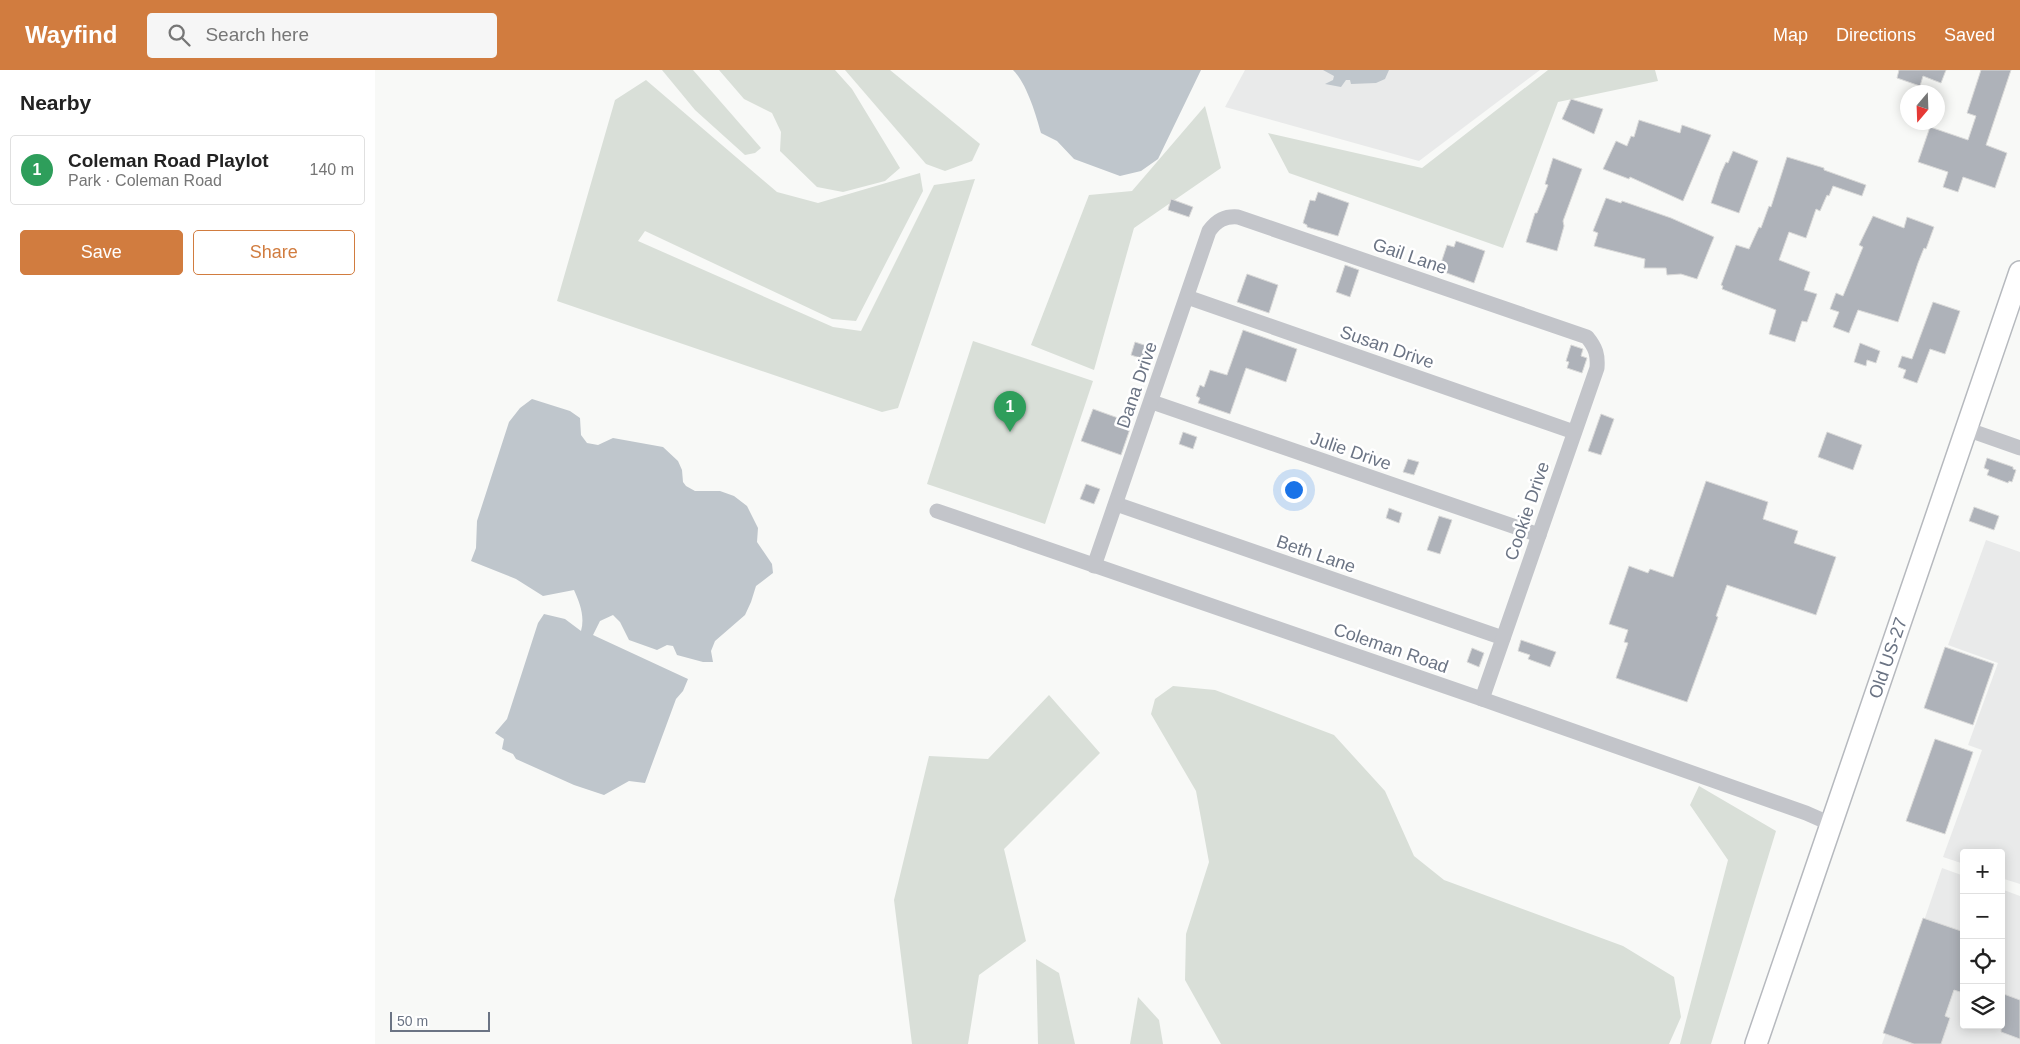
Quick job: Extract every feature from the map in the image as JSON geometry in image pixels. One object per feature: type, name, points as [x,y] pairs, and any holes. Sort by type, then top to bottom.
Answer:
[{"type":"main road","name":"Old US-27","points":[[1756,1044],[2020,272]]},
{"type":"street","name":"Gail Lane","points":[[1221,220],[1228,216],[1238,217],[1587,337]]},
{"type":"street","name":"Dana Drive","points":[[1094,566],[1152,402],[1209,231],[1221,220]]},
{"type":"street","name":"Susan Drive","points":[[1187,297],[1574,432]]},
{"type":"street","name":"Cookie Drive","points":[[1482,699],[1597,368],[1598,357],[1594,346],[1587,337]]},
{"type":"street","name":"Julie Drive","points":[[1152,402],[1539,535]]},
{"type":"street","points":[[1966,429],[2020,448]]},
{"type":"street","name":"Beth Lane","points":[[1116,504],[1503,638]]},
{"type":"street","name":"Coleman Road","points":[[937,512],[1482,699],[1665,765],[1806,813],[1831,824]]},
{"type":"shaded area","points":[[662,70],[693,70],[761,148],[755,153],[745,155],[695,110]]},
{"type":"shaded area","points":[[719,70],[835,70],[852,89],[900,168],[885,181],[843,192],[817,187],[780,151],[781,132],[772,113],[744,99]]},
{"type":"shaded area","points":[[845,70],[890,70],[980,144],[972,161],[945,171],[926,164]]},
{"type":"shaded area","points":[[1013,70],[1201,70],[1158,159],[1141,171],[1120,176],[1074,159],[1057,141],[1041,133],[1027,91]]},
{"type":"shaded area","points":[[1245,70],[1540,70],[1419,161],[1225,107]]},
{"type":"shaded area","points":[[1323,70],[1389,70],[1385,79],[1376,83],[1351,84],[1350,80],[1346,80],[1341,87],[1325,84],[1333,80],[1334,76]]},
{"type":"shaded area","points":[[1548,70],[1655,70],[1658,81],[1558,102],[1503,248],[1289,173],[1268,133],[1422,168]]},
{"type":"shaded area","points":[[646,80],[777,192],[818,203],[920,173],[923,191],[856,321],[832,319],[645,231],[638,241],[833,327],[861,331],[934,185],[975,179],[898,408],[882,412],[557,301],[615,100]]},
{"type":"shaded area","points":[[1205,106],[1221,168],[1134,228],[1094,370],[1031,345],[1089,195],[1132,191]]},
{"type":"shaded area","points":[[973,341],[1093,381],[1045,524],[927,484]]},
{"type":"shaded area","points":[[532,399],[570,411],[580,418],[581,435],[587,443],[598,445],[613,438],[663,447],[678,461],[682,470],[683,482],[686,486],[695,491],[720,491],[734,496],[747,506],[758,528],[757,542],[772,564],[773,573],[756,586],[745,615],[715,641],[711,651],[713,662],[703,662],[677,655],[673,646],[667,645],[657,650],[629,640],[620,622],[613,615],[600,621],[593,635],[688,679],[683,691],[676,699],[645,783],[629,781],[604,795],[574,785],[516,759],[513,754],[502,749],[504,739],[495,733],[507,719],[538,623],[544,614],[565,619],[581,631],[582,626],[581,610],[574,590],[543,596],[516,579],[471,561],[476,548],[477,521],[509,422],[520,408]]},
{"type":"shaded area","points":[[1986,540],[2020,552],[2020,884],[2005,879],[2005,849],[1960,849],[1960,863],[1943,857],[1982,750],[1968,745],[1998,663],[1948,645]]},
{"type":"shaded area","points":[[1173,686],[1215,690],[1334,735],[1385,791],[1414,856],[1444,880],[1623,946],[1674,977],[1681,1017],[1669,1044],[1221,1044],[1185,980],[1186,934],[1209,862],[1196,791],[1151,714],[1155,699]]},
{"type":"shaded area","points":[[1049,695],[1100,753],[1004,849],[1026,941],[979,975],[968,1044],[912,1044],[894,900],[929,756],[988,759]]},
{"type":"shaded area","points":[[1699,786],[1776,831],[1711,1044],[1680,1044],[1728,860],[1690,805]]},
{"type":"shaded area","points":[[1942,868],[1960,875],[1960,1029],[2005,1029],[2005,890],[2020,896],[2020,1044],[1882,1044]]},
{"type":"shaded area","points":[[1036,959],[1059,973],[1075,1044],[1038,1044]]},
{"type":"shaded area","points":[[1138,997],[1159,1020],[1163,1044],[1130,1044]]},
{"type":"building","points":[[1899,70],[1946,70],[1941,83],[1923,76],[1920,85],[1897,78]]},
{"type":"building","points":[[1981,70],[2011,70],[1986,145],[2007,153],[1995,188],[1963,177],[1958,192],[1943,187],[1948,172],[1918,162],[1929,130],[1939,130],[1968,140],[1976,116],[1967,113]]},
{"type":"building","points":[[1571,99],[1603,109],[1594,134],[1562,119]]},
{"type":"building","points":[[1639,120],[1680,133],[1682,125],[1711,135],[1683,201],[1630,177],[1629,179],[1603,169],[1616,141],[1627,146],[1631,136],[1634,137]]},
{"type":"building","points":[[1733,151],[1758,161],[1739,213],[1711,203],[1721,173]]},
{"type":"building","points":[[1787,157],[1824,168],[1824,170],[1866,185],[1862,196],[1833,186],[1820,211],[1816,209],[1806,238],[1789,232],[1779,260],[1810,272],[1804,290],[1817,294],[1807,322],[1802,321],[1795,342],[1769,334],[1776,310],[1722,289],[1723,286],[1721,285],[1736,245],[1749,249],[1759,227],[1761,228],[1769,206],[1771,207]]},
{"type":"building","points":[[1553,158],[1582,169],[1563,221],[1564,226],[1557,251],[1526,242],[1535,213],[1537,213],[1548,185],[1545,184]]},
{"type":"building","points":[[1318,192],[1349,203],[1338,236],[1307,227],[1303,223],[1310,200],[1315,201]]},
{"type":"building","points":[[1606,198],[1621,203],[1622,201],[1671,218],[1714,237],[1697,279],[1681,274],[1667,275],[1666,268],[1644,268],[1645,259],[1594,246],[1598,233],[1593,231]]},
{"type":"building","points":[[1171,199],[1193,207],[1189,217],[1168,210]]},
{"type":"building","points":[[1873,216],[1904,228],[1907,217],[1934,227],[1926,249],[1924,248],[1918,263],[1898,322],[1858,310],[1849,333],[1833,327],[1839,312],[1830,309],[1836,293],[1843,296],[1863,247],[1859,245]]},
{"type":"building","points":[[1456,241],[1485,251],[1474,283],[1439,269],[1447,245],[1454,247]]},
{"type":"building","points":[[1345,265],[1359,270],[1350,297],[1336,292]]},
{"type":"building","points":[[1247,274],[1278,285],[1269,313],[1237,302]]},
{"type":"building","points":[[1933,302],[1960,311],[1945,354],[1930,349],[1917,383],[1903,378],[1906,370],[1898,367],[1902,356],[1912,359]]},
{"type":"building","points":[[1243,330],[1297,349],[1286,382],[1246,368],[1230,414],[1198,403],[1200,398],[1196,396],[1200,385],[1204,387],[1210,370],[1227,375]]},
{"type":"building","points":[[1135,342],[1147,346],[1143,359],[1131,355]]},
{"type":"building","points":[[1860,343],[1880,351],[1876,363],[1867,360],[1866,366],[1854,362]]},
{"type":"building","points":[[1571,345],[1583,349],[1581,356],[1587,358],[1582,373],[1567,368],[1569,362],[1566,361]]},
{"type":"building","points":[[1093,409],[1132,423],[1121,455],[1081,441]]},
{"type":"building","points":[[1601,414],[1614,419],[1601,455],[1588,451]]},
{"type":"building","points":[[1183,432],[1197,437],[1193,449],[1179,444]]},
{"type":"building","points":[[1827,432],[1862,445],[1853,470],[1818,457]]},
{"type":"building","points":[[1987,458],[2013,467],[2016,470],[2012,482],[2009,481],[2008,483],[1987,475],[1989,470],[1984,468]]},
{"type":"building","points":[[1408,459],[1419,462],[1414,475],[1403,472]]},
{"type":"building","points":[[1706,481],[1768,502],[1763,519],[1798,531],[1794,543],[1836,557],[1816,615],[1727,585],[1716,616],[1718,617],[1687,702],[1616,678],[1628,643],[1624,642],[1628,630],[1609,624],[1629,566],[1648,573],[1650,569],[1673,577]]},
{"type":"building","points":[[1086,484],[1100,489],[1094,504],[1080,499]]},
{"type":"building","points":[[1974,507],[1999,516],[1994,530],[1969,521]]},
{"type":"building","points":[[1389,508],[1402,513],[1399,523],[1386,518]]},
{"type":"building","points":[[1439,516],[1452,520],[1440,554],[1427,550]]},
{"type":"building","points":[[1521,640],[1556,652],[1550,667],[1528,659],[1530,655],[1518,651]]},
{"type":"building","points":[[1945,647],[1994,664],[1973,725],[1924,708]]},
{"type":"building","points":[[1472,648],[1484,653],[1479,667],[1467,662]]},
{"type":"building","points":[[1935,739],[1973,752],[1945,834],[1906,821]]},
{"type":"building","points":[[1923,918],[1960,931],[1960,992],[1954,990],[1945,1016],[1950,1018],[1941,1044],[1914,1044],[1883,1033]]},
{"type":"building","points":[[2005,994],[2020,1000],[2020,1039],[2001,1032],[2001,1029],[2005,1029]]},
{"type":"place","name":"Coleman Road Playlot","points":[[1010,432]]}]
